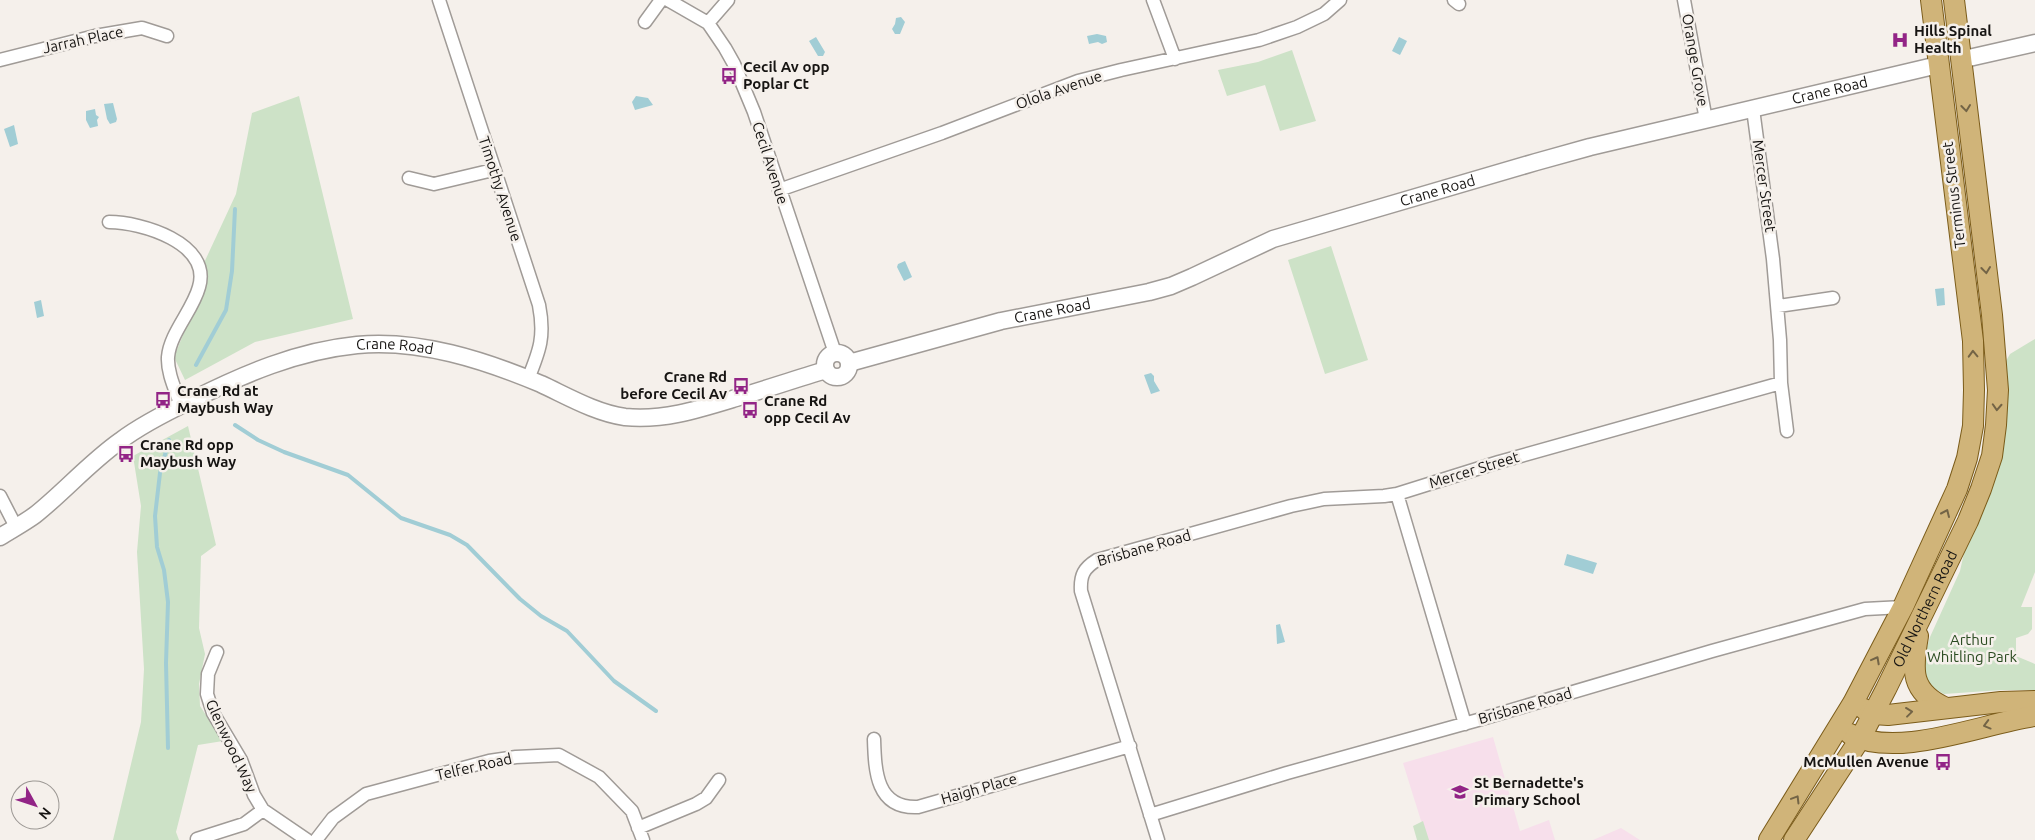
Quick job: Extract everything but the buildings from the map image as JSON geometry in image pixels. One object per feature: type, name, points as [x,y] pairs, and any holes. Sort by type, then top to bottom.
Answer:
[{"type":"main road","name":"Terminus Street","points":[[1931,0],[1970,317],[1974,390]]},
{"type":"main road","name":"Terminus Street","points":[[1954,0],[1996,358]]},
{"type":"main road","name":"Crane Road","points":[[1938,66],[1960,60]]},
{"type":"main road","points":[[1970,317],[1992,315]]},
{"type":"main road","name":"Old Northern Road","points":[[1794,840],[1860,739],[1968,521],[1992,456],[1998,390],[1996,358]]},
{"type":"main road","name":"Old Northern Road","points":[[1769,840],[1853,703],[1902,607],[1956,489],[1967,458],[1973,426],[1974,390]]},
{"type":"main road","points":[[1902,607],[1911,605],[1924,609],[1915,655],[1916,682],[1924,695],[1946,708]]},
{"type":"main road","points":[[1853,703],[1873,714],[1888,715],[2001,702],[2035,701]]},
{"type":"main road","points":[[1839,728],[1860,739],[1874,742],[1901,743],[1950,736],[2017,718],[2035,716]]},
{"type":"street","name":"Timothy Avenue","points":[[438,0],[539,305],[542,325],[541,342],[528,379]]},
{"type":"street","points":[[646,22],[661,0]]},
{"type":"street","name":"Cecil Avenue","points":[[668,0],[708,23],[726,48],[744,87],[834,353]]},
{"type":"street","points":[[708,23],[728,0]]},
{"type":"street","points":[[1153,0],[1175,59]]},
{"type":"street","name":"Olola Avenue","points":[[779,190],[942,133],[1078,81],[1259,40],[1324,14],[1340,0]]},
{"type":"street","name":"Orange Grove","points":[[1684,0],[1706,120]]},
{"type":"street","name":"Jarrah Place","points":[[0,60],[95,36],[142,28],[167,36]]},
{"type":"street","name":"Crane Road","points":[[1960,60],[2035,43]]},
{"type":"street","name":"Crane Road","points":[[849,363],[1002,321],[1171,286],[1247,250],[1298,231],[1572,152],[1938,66]]},
{"type":"street","name":"Mercer Street","points":[[1754,109],[1778,306],[1781,383],[1787,431]]},
{"type":"street","points":[[409,178],[434,184],[493,170]]},
{"type":"street","points":[[109,222],[125,222],[141,226],[174,240],[190,253],[197,264],[202,277],[199,289],[176,335],[168,357],[170,372],[180,406]]},
{"type":"street","points":[[1778,306],[1833,298]]},
{"type":"street","name":"Crane Road","points":[[0,537],[33,516],[90,464],[121,439],[180,406],[256,370],[303,355],[355,345],[417,346],[491,365],[596,409],[623,416],[651,418],[678,414],[712,405],[826,370]]},
{"type":"street","points":[[834,353],[844,355],[849,363],[847,372],[841,376],[831,375],[826,370],[826,360],[834,353]]},
{"type":"street","name":"Mercer Street","points":[[1397,494],[1491,464],[1781,383]]},
{"type":"street","points":[[1397,494],[1465,724]]},
{"type":"street","name":"Brisbane Road","points":[[1158,840],[1082,590],[1080,581],[1082,572],[1088,565],[1097,560],[1291,506],[1324,499],[1397,494]]},
{"type":"street","points":[[0,496],[16,527]]},
{"type":"street","name":"Brisbane Road","points":[[1150,815],[1287,773],[1465,724],[1712,651],[1865,610],[1902,607]]},
{"type":"street","name":"Glenwood Way","points":[[217,652],[208,674],[207,694],[213,713],[241,760],[254,795],[263,810],[307,840]]},
{"type":"street","name":"Haigh Place","points":[[874,739],[875,765],[879,782],[885,794],[893,802],[904,807],[918,807],[1130,746]]},
{"type":"street","name":"Telfer Road","points":[[316,840],[333,818],[366,794],[489,761],[516,757],[559,755],[599,778],[632,811],[640,834]]},
{"type":"street","points":[[640,834],[706,798],[719,780]]},
{"type":"street","name":"Glenwood Way","points":[[197,840],[244,824],[263,810]]},
{"type":"shaded area","name":"St Bernadette's Primary School","points":[[1493,737],[1520,831],[1549,820],[1555,840],[1427,840],[1403,763]]},
{"type":"shaded area","name":"St Bernadette's Primary School","points":[[1621,828],[1640,840],[1593,840]]},
{"type":"green space","points":[[1292,50],[1316,121],[1280,131],[1265,85],[1227,96],[1218,70],[1258,62]]},
{"type":"green space","points":[[299,96],[353,319],[255,342],[185,380],[174,357],[194,308],[203,265],[236,194],[252,113]]},
{"type":"green space","points":[[1331,246],[1368,360],[1325,374],[1288,260]]},
{"type":"green space","name":"Arthur Whitling Park","points":[[2035,339],[2035,572],[2021,607],[2032,607],[2032,629],[2028,634],[2016,638],[2016,656],[2035,664],[2035,690],[1944,694],[1935,689],[1923,677],[1925,653],[1930,637],[1960,571],[2006,361],[2010,354]]},
{"type":"green space","points":[[188,426],[216,545],[201,556],[199,628],[205,654],[199,684],[200,706],[223,741],[198,745],[176,832],[179,840],[113,840],[141,722],[144,669],[137,552],[141,506],[133,456]]},
{"type":"green space","points":[[1423,821],[1429,840],[1417,840],[1413,826]]},
{"type":"water","points":[[901,17],[905,22],[900,34],[895,34],[892,29],[896,18]]},
{"type":"water","points":[[1097,34],[1106,36],[1107,42],[1089,44],[1087,36]]},
{"type":"water","points":[[816,37],[825,52],[823,56],[818,56],[809,41]]},
{"type":"water","points":[[1399,37],[1407,41],[1400,55],[1392,51]]},
{"type":"water","points":[[636,96],[648,98],[653,105],[635,110],[632,102]]},
{"type":"water","points":[[113,103],[117,119],[116,122],[110,124],[104,104]]},
{"type":"water","points":[[95,109],[96,115],[99,117],[97,120],[98,126],[90,128],[86,120],[86,111]]},
{"type":"water","points":[[14,125],[18,144],[10,147],[4,129]]},
{"type":"water","points":[[905,261],[912,277],[904,281],[897,267],[898,264]]},
{"type":"water","points":[[1944,288],[1945,305],[1937,306],[1935,289]]},
{"type":"water","points":[[41,300],[44,316],[37,318],[34,302]]},
{"type":"water","points":[[1151,373],[1160,391],[1151,394],[1144,375]]},
{"type":"water","points":[[1567,554],[1597,563],[1593,574],[1564,565]]},
{"type":"water","points":[[1280,624],[1285,642],[1277,644],[1276,625]]},
{"type":"waterway","points":[[196,365],[226,310],[232,271],[235,209]]},
{"type":"waterway","points":[[235,425],[258,440],[284,452],[348,475],[401,518],[450,535],[467,545],[520,599],[541,616],[567,631],[614,681],[656,711]]},
{"type":"waterway","points":[[168,748],[166,663],[168,602],[164,570],[157,547],[155,516],[160,473],[169,440]]},
{"type":"place","name":"Hills Spinal Health","points":[[1900,40]]},
{"type":"place","name":"Cecil Av opp Poplar Ct","points":[[729,76]]},
{"type":"place","name":"Crane Rd before Cecil Av","points":[[741,386]]},
{"type":"place","name":"Crane Rd at Maybush Way","points":[[163,400]]},
{"type":"place","name":"Crane Rd opp Cecil Av","points":[[750,410]]},
{"type":"place","name":"Crane Rd opp Maybush Way","points":[[126,454]]},
{"type":"place","name":"McMullen Avenue","points":[[1943,762]]},
{"type":"place","name":"St Bernadette's Primary School","points":[[1460,792]]}]
